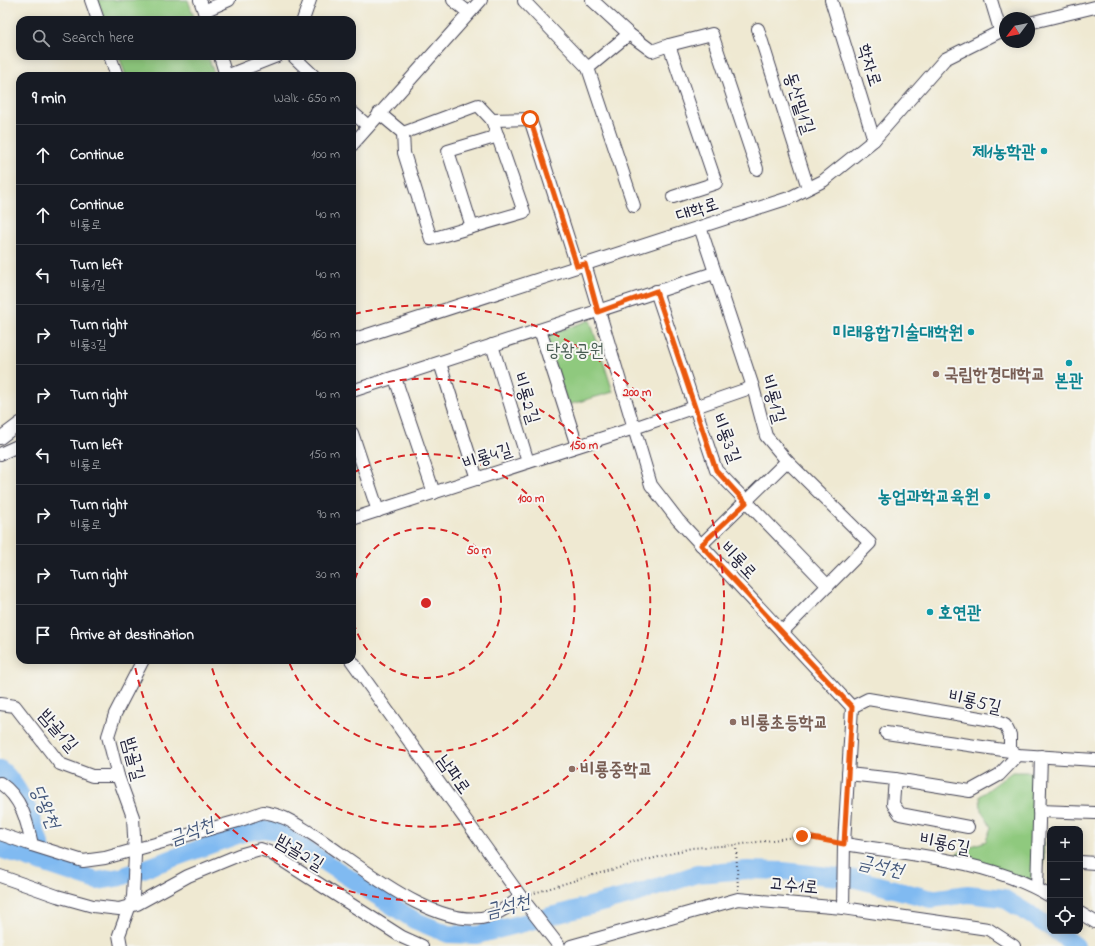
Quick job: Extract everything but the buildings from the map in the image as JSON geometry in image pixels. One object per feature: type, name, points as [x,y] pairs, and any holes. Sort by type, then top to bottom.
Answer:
[{"type":"street","points":[[91,0],[97,16]]},
{"type":"street","points":[[204,10],[229,0]]},
{"type":"street","points":[[304,16],[310,0]]},
{"type":"street","points":[[453,0],[469,13]]},
{"type":"street","points":[[356,140],[481,0]]},
{"type":"street","points":[[592,0],[629,34],[652,51],[712,34],[757,169]]},
{"type":"street","name":"학자로","points":[[831,0],[874,140]]},
{"type":"street","points":[[992,0],[999,20]]},
{"type":"street","points":[[524,1],[588,68],[634,206]]},
{"type":"street","points":[[1035,22],[1095,7]]},
{"type":"street","name":"동산밑1길","points":[[758,29],[808,188]]},
{"type":"street","name":"대학로","points":[[356,339],[789,198],[823,181],[874,140],[945,59],[999,31]]},
{"type":"street","points":[[588,68],[629,34]]},
{"type":"street","points":[[669,45],[716,183],[673,197]]},
{"type":"street","points":[[111,60],[116,72]]},
{"type":"street","points":[[221,60],[225,72]]},
{"type":"street","points":[[236,72],[268,60]]},
{"type":"street","points":[[298,60],[310,72]]},
{"type":"street","points":[[379,113],[403,133],[404,153],[431,239],[524,212],[492,120],[478,105],[403,133]]},
{"type":"street","points":[[356,116],[368,126]]},
{"type":"street","name":"비룡로","points":[[492,120],[530,119],[598,312],[651,485],[678,520],[852,707]]},
{"type":"street","points":[[472,227],[448,151],[498,136]]},
{"type":"street","name":"비룡1길","points":[[700,227],[753,387],[766,436],[787,461],[870,543],[782,632]]},
{"type":"street","points":[[356,390],[714,273]]},
{"type":"street","name":"비룡3길","points":[[656,291],[716,470],[746,503],[828,586]]},
{"type":"street","name":"비룡2길","points":[[540,330],[577,446]]},
{"type":"street","name":"비룡2길","points":[[492,345],[528,462]]},
{"type":"street","points":[[440,363],[477,479]]},
{"type":"street","points":[[395,378],[434,493]]},
{"type":"street","name":"비룡4길","points":[[356,518],[634,428],[753,387]]},
{"type":"street","points":[[0,438],[16,426]]},
{"type":"street","points":[[0,454],[16,447]]},
{"type":"street","points":[[356,449],[378,511]]},
{"type":"street","points":[[701,545],[746,503],[787,461]]},
{"type":"street","name":"밤골길","points":[[121,946],[119,935],[132,901],[134,852],[133,818],[118,776],[108,736],[114,714],[141,664]]},
{"type":"street","name":"남파로","points":[[354,664],[530,908],[554,944]]},
{"type":"street","name":"비룡5길","points":[[852,707],[868,699],[992,720],[1005,725],[1010,735],[1014,753]]},
{"type":"street","name":"밤골1길","points":[[0,704],[15,706],[60,764],[92,776],[118,776]]},
{"type":"street","points":[[843,908],[844,844],[852,707]]},
{"type":"street","points":[[886,733],[1014,753],[1095,760]]},
{"type":"street","points":[[848,774],[895,779],[970,791],[999,775],[1014,753]]},
{"type":"street","points":[[1037,888],[1044,860],[1039,811],[1041,756]]},
{"type":"street","points":[[895,779],[894,804],[900,814],[968,827]]},
{"type":"street","points":[[0,782],[18,801],[27,819],[33,846]]},
{"type":"street","points":[[1039,811],[1095,813]]},
{"type":"street","points":[[0,834],[48,851],[83,861],[134,852],[263,812],[278,814],[333,847],[394,890],[434,912],[466,919],[489,916],[506,908],[521,897]]},
{"type":"street","name":"비룡6길","points":[[844,844],[963,862],[1037,888],[1047,894]]},
{"type":"street","name":"밤골2길","points":[[132,901],[239,855],[260,849],[269,852],[402,937],[422,946]]},
{"type":"street","points":[[1083,862],[1095,863]]},
{"type":"street","points":[[0,876],[93,906],[119,909],[132,901]]},
{"type":"street","name":"고수1로","points":[[571,946],[738,899],[843,908],[988,929],[1014,946]]},
{"type":"street","points":[[1083,915],[1095,922]]},
{"type":"path","points":[[521,897],[586,877],[692,848],[736,845],[802,836],[844,844]]},
{"type":"path","points":[[736,845],[738,899]]},
{"type":"green space","points":[[98,0],[188,0],[194,16],[104,16]]},
{"type":"green space","points":[[120,60],[209,60],[214,72],[125,72]]},
{"type":"green space","name":"당왕공원","points":[[590,320],[613,392],[568,405],[545,336]]},
{"type":"green space","points":[[1012,772],[1032,772],[1039,774],[1044,859],[1042,867],[1028,884],[953,856],[969,847],[986,841],[991,827],[981,810],[980,796]]},
{"type":"waterway","name":"당왕천","points":[[0,769],[9,778],[23,800],[34,826],[46,863]]},
{"type":"waterway","name":"금석천","points":[[0,849],[97,881],[121,877],[243,833],[264,829],[277,831],[414,920],[448,934],[477,935],[632,895],[697,874],[747,870],[783,871],[856,879],[931,899],[968,894],[1003,898],[1047,925]]},
{"type":"waterway","name":"금석천","points":[[1060,934],[1076,946]]},
{"type":"place","name":"제1농학관","points":[[1044,151]]},
{"type":"place","name":"미래융합기술대학원","points":[[971,332]]},
{"type":"place","name":"본관","points":[[1069,363]]},
{"type":"place","name":"국립한경대학교","points":[[936,374]]},
{"type":"place","name":"농업과학교육원","points":[[987,496]]},
{"type":"place","name":"호연관","points":[[930,612]]},
{"type":"place","name":"비룡초등학교","points":[[733,722]]},
{"type":"place","name":"비룡중학교","points":[[572,769]]},
{"type":"route","points":[[530,119],[577,266],[585,264],[598,312],[656,291],[716,470],[746,503],[701,545],[852,707],[844,844],[802,836]]}]
